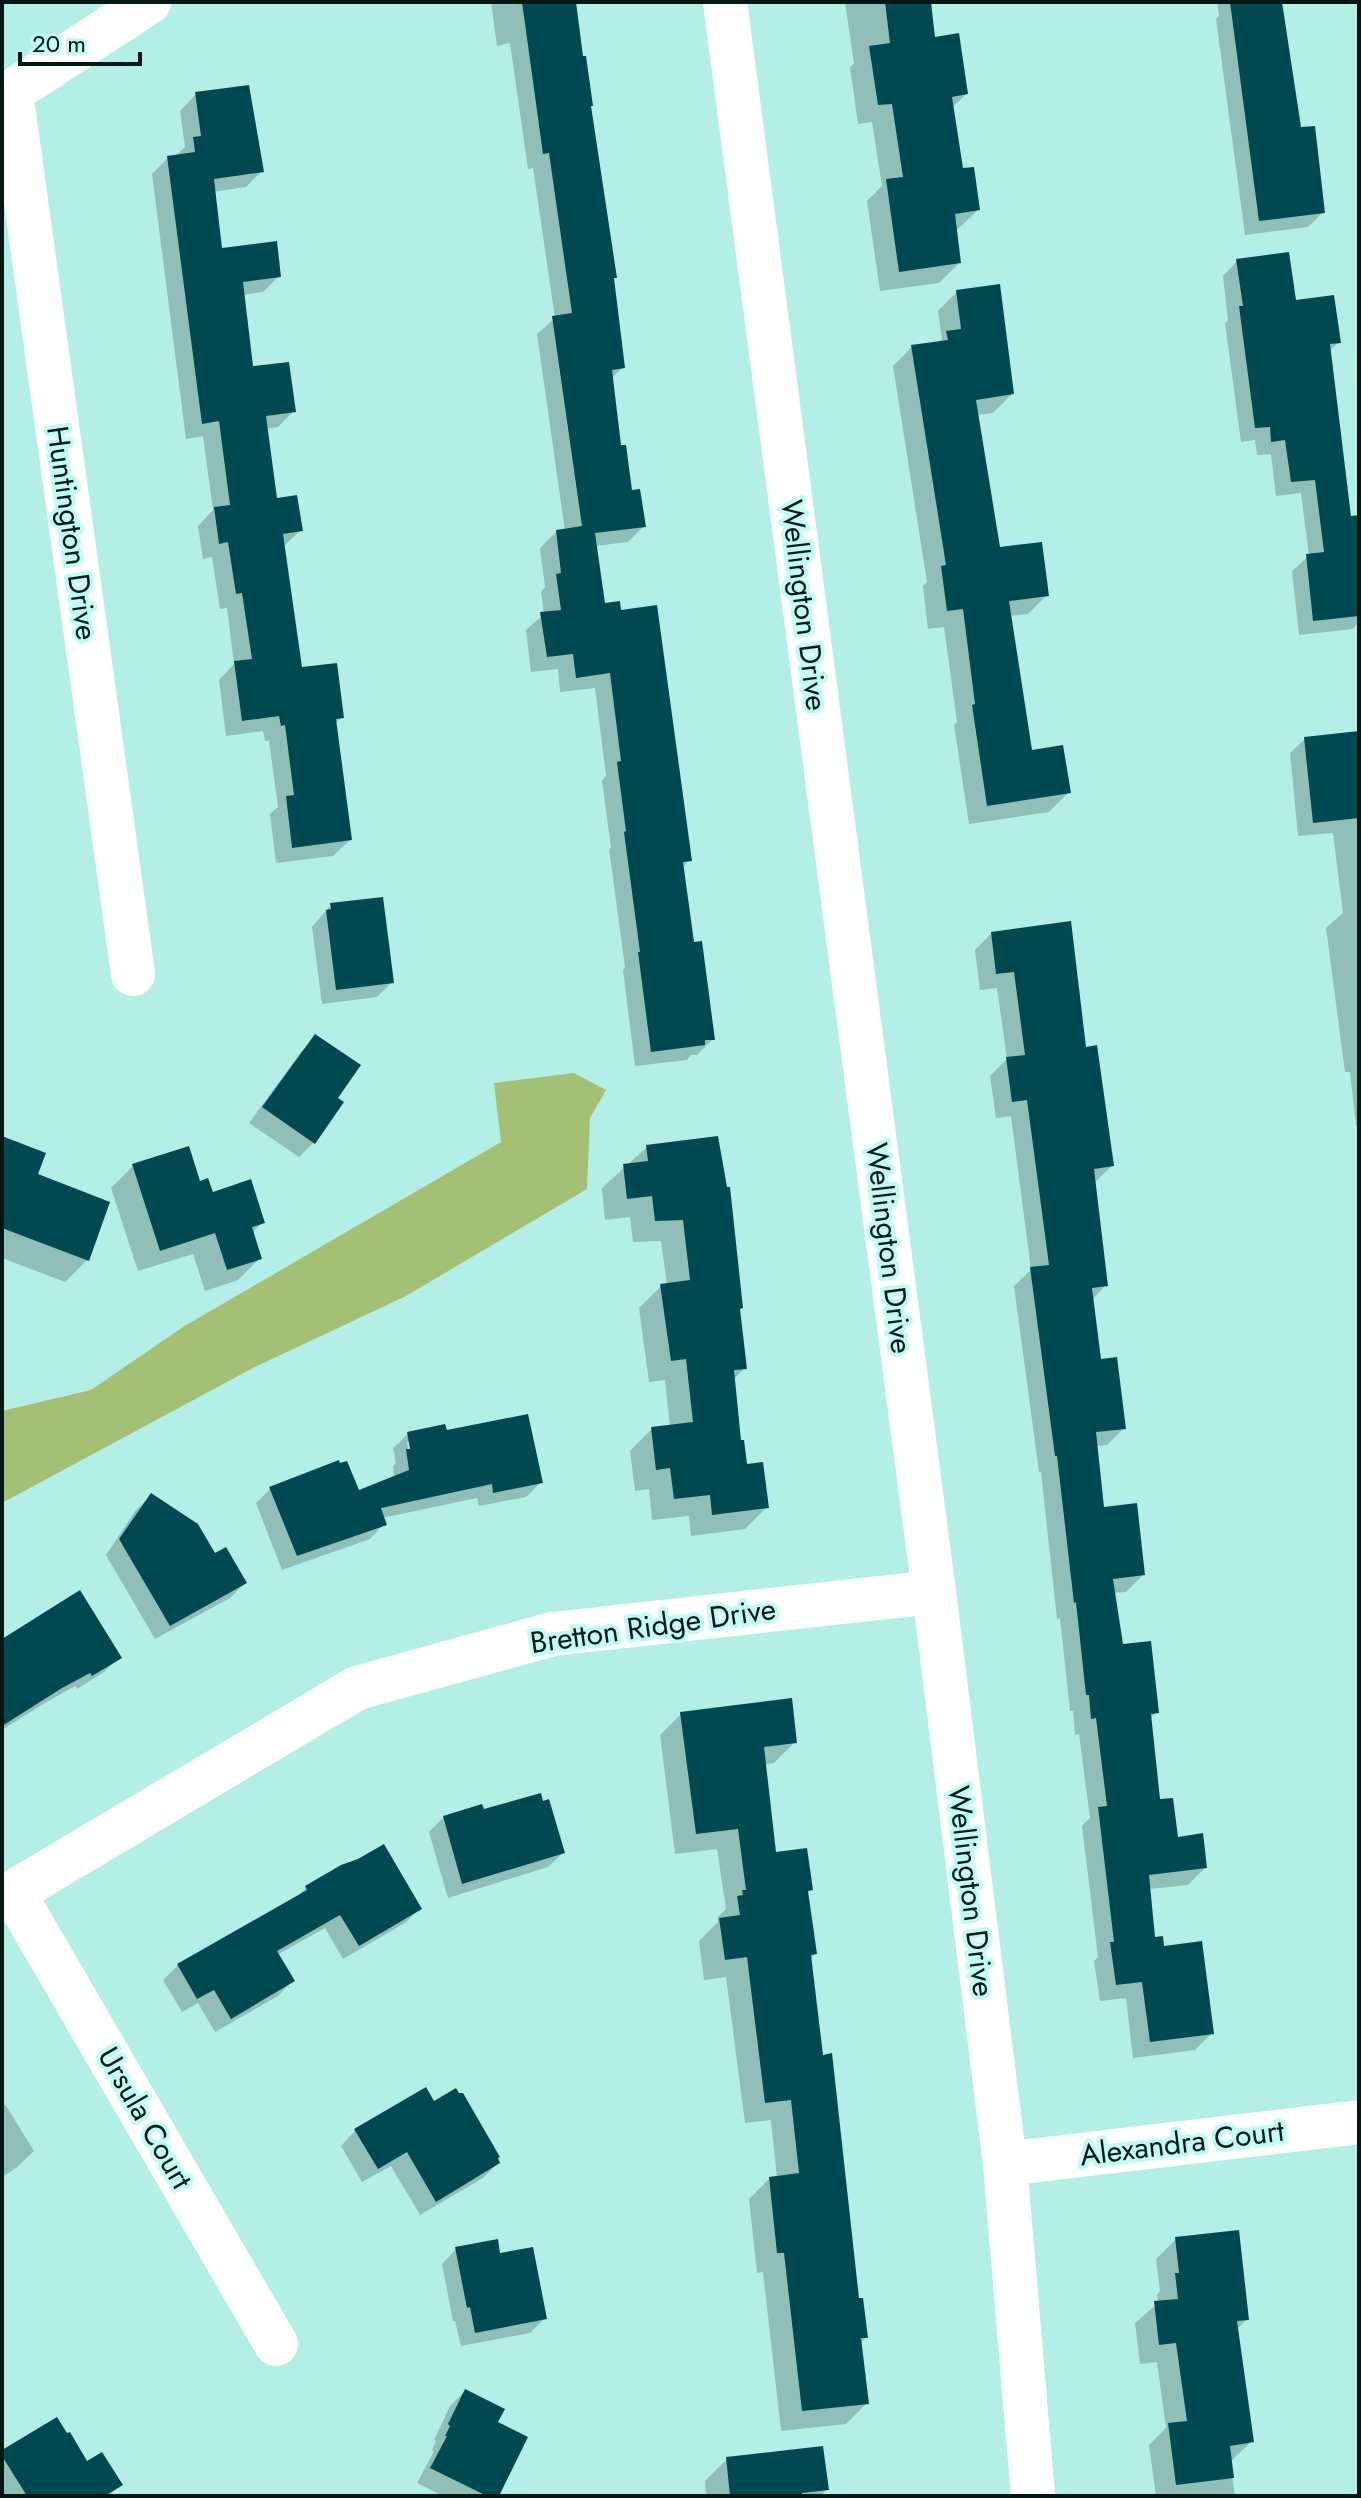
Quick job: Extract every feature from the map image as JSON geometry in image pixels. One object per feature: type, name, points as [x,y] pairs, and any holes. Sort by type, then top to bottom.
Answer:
[{"type":"street","points":[[6,96],[149,2]]},
{"type":"street","name":"Wellington Drive","points":[[725,2],[934,1592],[1005,2164],[1033,2496]]},
{"type":"street","name":"Huntington Drive","points":[[6,96],[133,974]]},
{"type":"street","name":"Bretton Ridge Drive","points":[[8,1896],[357,1688],[553,1634],[934,1592]]},
{"type":"street","name":"Ursula Court","points":[[8,1896],[276,2344]]},
{"type":"street","name":"Alexandra Court","points":[[1005,2164],[1359,2122]]},
{"type":"green space","points":[[574,1073],[606,1090],[590,1118],[587,1189],[406,1296],[253,1368],[2,1503],[2,1411],[91,1390],[183,1327],[501,1142],[494,1083]]},
{"type":"building","points":[[522,2],[576,2],[583,56],[586,56],[617,278],[614,278],[625,368],[612,370],[621,445],[626,445],[632,490],[640,489],[646,527],[595,533],[605,603],[620,601],[621,610],[657,605],[692,861],[683,862],[694,942],[702,941],[715,1040],[705,1040],[705,1045],[651,1052],[624,832],[617,762],[621,761],[610,673],[576,678],[573,654],[547,657],[540,612],[561,610],[556,574],[561,573],[556,530],[582,526],[552,316],[572,313],[549,153],[543,154]]},
{"type":"building","points":[[885,2],[931,2],[935,37],[959,33],[968,94],[952,97],[963,168],[974,167],[980,210],[955,214],[961,263],[899,272],[886,179],[903,177],[892,104],[878,105],[869,46],[890,43]]},
{"type":"building","points":[[1230,2],[1282,2],[1301,127],[1315,126],[1325,213],[1259,221]]},
{"type":"building","points":[[249,85],[264,172],[214,179],[222,248],[277,241],[281,277],[243,282],[253,366],[289,362],[296,412],[266,416],[277,498],[297,495],[303,531],[283,534],[302,667],[337,663],[344,718],[336,719],[352,840],[292,848],[286,796],[294,795],[285,725],[281,726],[279,716],[242,721],[234,661],[252,659],[242,593],[236,594],[228,542],[219,544],[214,507],[230,505],[219,421],[202,424],[167,156],[195,152],[193,137],[201,136],[195,92]]},
{"type":"building","points":[[1289,252],[1296,300],[1334,295],[1341,343],[1330,344],[1351,516],[1359,515],[1359,616],[1313,621],[1306,554],[1324,552],[1315,480],[1291,482],[1285,440],[1271,442],[1270,427],[1255,428],[1236,259]]},
{"type":"building","points":[[1000,284],[1014,394],[976,400],[1000,547],[1042,542],[1049,596],[1009,601],[1032,750],[1063,745],[1071,793],[987,806],[972,705],[975,704],[963,609],[947,611],[941,566],[946,565],[911,345],[948,340],[946,331],[961,329],[956,290]]},
{"type":"building","points":[[1359,731],[1359,818],[1313,823],[1304,737]]},
{"type":"building","points":[[383,897],[394,983],[336,990],[326,910],[331,909],[330,903]]},
{"type":"building","points":[[1071,921],[1086,1047],[1097,1045],[1114,1166],[1094,1169],[1108,1286],[1092,1288],[1101,1359],[1117,1357],[1126,1429],[1096,1432],[1104,1507],[1137,1503],[1145,1575],[1113,1579],[1123,1644],[1151,1641],[1159,1713],[1151,1714],[1160,1799],[1173,1798],[1178,1837],[1203,1833],[1207,1868],[1149,1875],[1155,1937],[1163,1936],[1164,1946],[1202,1941],[1214,2034],[1150,2042],[1142,1982],[1116,1985],[1098,1807],[1107,1806],[1096,1718],[1091,1719],[1089,1695],[1086,1695],[1030,1267],[1049,1265],[1027,1100],[1012,1102],[1006,1057],[1025,1055],[1014,972],[996,974],[991,932]]},
{"type":"building","points":[[315,1034],[361,1065],[338,1098],[344,1102],[315,1144],[262,1107]]},
{"type":"building","points":[[2,1136],[46,1153],[38,1174],[110,1202],[89,1261],[2,1228]]},
{"type":"building","points":[[718,1136],[727,1187],[730,1187],[743,1308],[740,1309],[747,1369],[734,1370],[741,1440],[744,1440],[747,1464],[763,1462],[769,1508],[712,1515],[710,1495],[674,1499],[670,1468],[656,1470],[651,1427],[693,1422],[686,1359],[671,1361],[660,1284],[690,1280],[683,1220],[655,1221],[652,1196],[627,1199],[623,1164],[648,1161],[646,1145]]},
{"type":"building","points":[[189,1146],[200,1181],[208,1178],[213,1192],[251,1179],[265,1223],[252,1227],[262,1259],[227,1270],[215,1233],[160,1251],[132,1164]]},
{"type":"building","points":[[528,1414],[543,1483],[493,1493],[492,1484],[381,1508],[387,1525],[297,1556],[269,1487],[339,1460],[340,1463],[347,1461],[359,1490],[409,1470],[407,1432],[445,1424],[447,1430]]},
{"type":"building","points":[[151,1493],[198,1524],[215,1553],[226,1547],[247,1583],[170,1626],[119,1539]]},
{"type":"building","points":[[80,1590],[122,1658],[92,1676],[90,1673],[62,1688],[2,1726],[2,1639]]},
{"type":"building","points":[[792,1698],[797,1743],[764,1747],[776,1852],[807,1848],[813,1890],[808,1891],[817,1954],[811,1955],[823,2055],[832,2053],[859,2298],[863,2298],[868,2338],[861,2338],[869,2404],[802,2411],[784,2253],[777,2253],[769,2177],[799,2173],[791,2100],[765,2103],[747,1957],[725,1960],[719,1918],[740,1915],[737,1896],[743,1895],[742,1890],[746,1890],[738,1829],[696,1834],[680,1712]]},
{"type":"building","points":[[541,1793],[543,1801],[549,1799],[565,1853],[462,1884],[443,1816],[482,1804],[484,1809]]},
{"type":"building","points":[[384,1844],[422,1909],[359,1946],[340,1915],[277,1951],[295,1981],[231,2019],[214,1990],[197,1999],[177,1964],[307,1890],[305,1886],[341,1865]]},
{"type":"building","points":[[426,2087],[434,2101],[456,2088],[463,2093],[500,2157],[500,2163],[436,2202],[407,2152],[378,2169],[354,2129]]},
{"type":"building","points":[[1239,2230],[1249,2320],[1237,2321],[1254,2442],[1230,2446],[1234,2478],[1176,2485],[1168,2423],[1187,2421],[1176,2343],[1159,2345],[1154,2301],[1178,2299],[1175,2237]]},
{"type":"building","points":[[498,2239],[500,2253],[533,2247],[547,2319],[475,2333],[455,2247]]},
{"type":"building","points":[[465,2389],[505,2409],[498,2422],[528,2437],[499,2496],[487,2496],[430,2468],[447,2436],[448,2424]]},
{"type":"building","points":[[57,2417],[87,2461],[102,2452],[123,2485],[109,2496],[27,2496],[2,2456],[2,2450]]},
{"type":"building","points":[[823,2446],[829,2490],[802,2493],[802,2496],[730,2496],[726,2457]]}]
